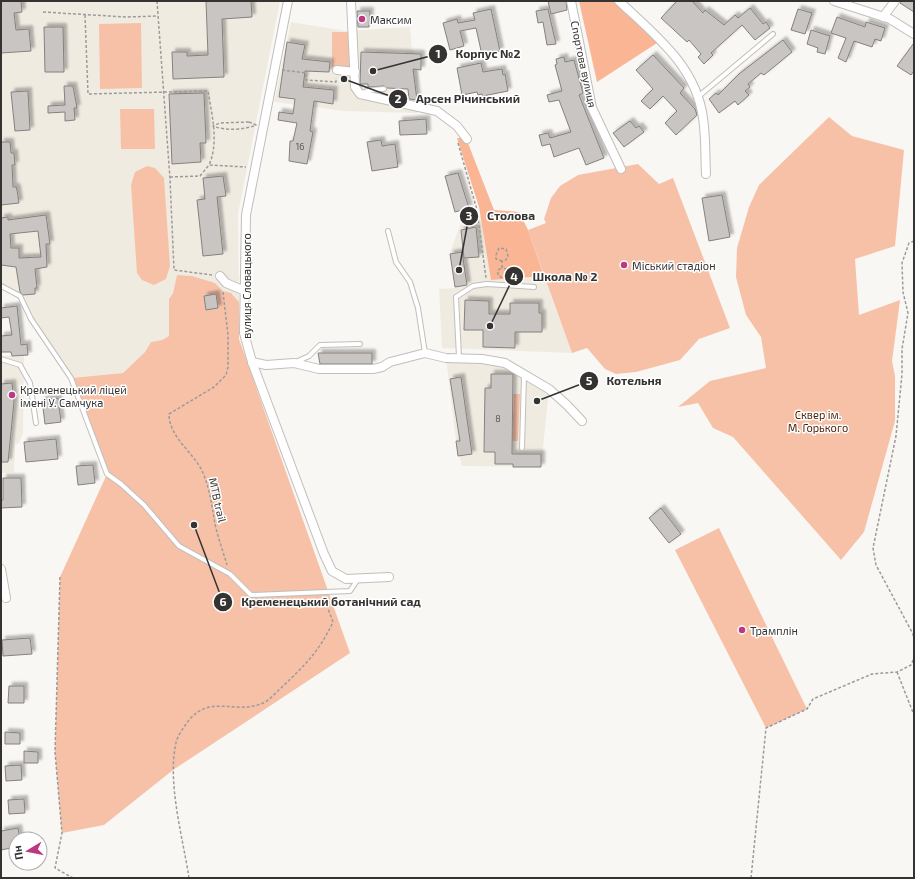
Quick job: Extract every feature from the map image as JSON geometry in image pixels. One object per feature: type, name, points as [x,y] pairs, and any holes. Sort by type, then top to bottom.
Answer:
[{"type":"street","name":"вулиця Словацького","points":[[288,1],[246,215],[244,333],[252,362],[324,554],[332,571],[346,579],[389,576]]},
{"type":"street","points":[[351,1],[355,87],[360,94],[437,110],[457,126],[467,139]]},
{"type":"street","name":"Спортова вулиця","points":[[571,1],[592,108],[621,169]]},
{"type":"street","points":[[619,1],[672,51],[688,73],[699,96],[704,119],[706,174]]},
{"type":"street","points":[[834,1],[890,18],[914,34]]},
{"type":"street","points":[[883,16],[895,1]]},
{"type":"street","points":[[337,70],[355,72]]},
{"type":"street","points":[[220,276],[226,283],[245,291]]},
{"type":"street","points":[[252,362],[266,365],[294,363],[319,368],[373,369],[382,367],[390,362],[425,353],[446,358],[459,357],[482,359],[504,364],[549,389],[568,405],[582,421]]},
{"type":"street","points":[[1,569],[6,598]]},
{"type":"lane","points":[[699,96],[773,34]]},
{"type":"lane","points":[[360,94],[370,90],[384,89]]},
{"type":"lane","points":[[388,231],[396,262],[410,282],[418,308],[425,353]]},
{"type":"lane","points":[[459,357],[456,297],[472,286],[487,284],[534,287]]},
{"type":"lane","points":[[1,286],[20,296],[31,319],[71,378],[107,474],[121,484],[144,505],[179,546],[230,574],[251,595],[350,591],[358,578]]},
{"type":"lane","points":[[294,363],[309,356],[320,345],[360,344]]},
{"type":"lane","points":[[1,360],[20,365],[30,383],[36,423]]},
{"type":"lane","points":[[522,448],[524,376]]},
{"type":"path","points":[[157,1],[170,177],[174,270],[220,276]]},
{"type":"path","points":[[44,12],[86,15],[158,16]]},
{"type":"path","points":[[86,15],[88,94],[208,91],[213,126],[213,155],[209,165],[200,176],[170,177]]},
{"type":"path","points":[[274,70],[306,73],[306,80],[336,82]]},
{"type":"path","points":[[249,122],[256,125],[250,128],[220,129],[213,126],[220,123],[249,122]]},
{"type":"path","points":[[457,126],[457,138],[477,210],[487,284]]},
{"type":"path","points":[[209,165],[248,167]]},
{"type":"path","points":[[914,241],[909,243],[902,263],[904,292],[908,313],[902,349],[902,374],[896,436],[873,548],[876,565],[913,634],[914,640]]},
{"type":"path","points":[[499,248],[506,249],[508,253],[506,260],[502,261],[496,259],[499,248]]},
{"type":"path","points":[[502,261],[502,268],[498,270],[498,275],[501,278],[504,278]]},
{"type":"path","points":[[502,268],[506,269],[508,273],[504,278],[504,285]]},
{"type":"path","name":"MTB trail","points":[[223,291],[225,294],[228,335],[228,367],[226,375],[214,387],[169,414],[171,428],[203,473],[211,498],[215,525],[230,574]]},
{"type":"path","points":[[60,577],[55,752],[62,832],[55,868],[73,878]]},
{"type":"path","points":[[189,878],[176,808],[174,766],[176,742],[193,713],[209,706],[246,706],[266,702],[299,671],[320,648],[333,622],[324,597],[314,593]]},
{"type":"path","points":[[751,878],[766,728],[807,709],[813,699],[872,674],[897,672],[911,665],[914,658]]},
{"type":"path","points":[[897,672],[914,714]]},
{"type":"shaded area","points":[[1,1],[280,1],[238,214],[239,302],[231,294],[223,291],[215,283],[177,275],[173,293],[169,299],[169,336],[162,340],[151,342],[145,352],[123,373],[71,378],[31,319],[20,296],[1,286]]},
{"type":"shaded area","points":[[579,1],[613,1],[657,43],[597,82]]},
{"type":"shaded area","points":[[291,22],[346,31],[410,27],[412,50],[419,56],[417,113],[345,111],[274,102]]},
{"type":"shaded area","points":[[457,138],[466,138],[494,210],[519,212],[528,230],[544,276],[491,280],[479,207]]},
{"type":"shaded area","points":[[494,210],[519,212],[528,230],[572,353],[442,348],[439,289],[455,288],[450,254],[460,225]]},
{"type":"shaded area","name":"Кременецький ліцей імені У. Самчука","points":[[24,355],[23,433],[19,443],[15,444],[14,472],[1,473],[1,356]]},
{"type":"shaded area","points":[[446,358],[505,363],[549,389],[541,467],[462,466],[456,441]]},
{"type":"green space","points":[[141,23],[142,88],[100,89],[99,24]]},
{"type":"green space","points":[[332,32],[351,32],[352,67],[332,67]]},
{"type":"green space","points":[[120,109],[154,109],[155,149],[121,149]]},
{"type":"green space","name":"Сквер ім. М. Горького","points":[[829,117],[852,136],[904,150],[895,246],[855,259],[859,315],[900,300],[892,361],[895,376],[895,421],[864,532],[841,560],[733,437],[713,428],[698,403],[678,407],[710,381],[766,368],[761,337],[746,315],[736,277],[737,248],[749,207],[759,185]]},
{"type":"green space","name":"Міський стадіон","points":[[638,164],[659,184],[673,178],[730,328],[699,339],[680,360],[636,372],[616,374],[605,369],[587,348],[572,353],[528,230],[546,223],[544,219],[551,198],[560,186],[578,175]]},
{"type":"green space","points":[[147,166],[155,168],[164,178],[170,266],[166,279],[154,285],[142,280],[137,273],[131,185],[135,172]]},
{"type":"green space","points":[[177,275],[192,276],[215,283],[223,291],[231,293],[239,302],[239,339],[350,653],[173,770],[104,825],[62,833],[55,752],[60,577],[107,474],[71,378],[123,373],[145,352],[151,342],[162,340],[169,336],[169,299],[173,293]]},
{"type":"green space","points":[[513,394],[520,394],[518,441],[512,441]]},
{"type":"green space","name":"Трамплін","points":[[719,528],[807,709],[766,728],[675,550]]},
{"type":"building","points":[[1,1],[21,1],[22,12],[14,13],[16,30],[29,29],[31,51],[1,53]]},
{"type":"building","points":[[206,1],[251,1],[252,17],[222,19],[224,77],[173,79],[172,52],[187,52],[187,56],[208,55]]},
{"type":"building","points":[[548,1],[566,1],[567,10],[551,14]]},
{"type":"building","points":[[677,1],[692,1],[703,13],[705,10],[724,25],[735,15],[738,18],[750,8],[763,24],[766,22],[770,28],[755,40],[742,25],[711,53],[713,55],[704,64],[698,57],[701,54],[689,40],[687,42],[661,18]]},
{"type":"building","points":[[900,1],[914,1],[914,12],[900,3]]},
{"type":"building","points":[[491,9],[500,51],[482,55],[476,28],[460,31],[464,46],[450,50],[443,23],[457,19],[458,23],[475,20],[473,13]]},
{"type":"building","points":[[548,9],[556,44],[547,45],[543,22],[538,23],[536,11]]},
{"type":"building","points":[[798,9],[812,13],[805,34],[791,30]]},
{"type":"building","name":"Максим","points":[[357,11],[370,11],[369,27],[358,27]]},
{"type":"building","points":[[837,17],[865,27],[866,22],[885,28],[881,41],[875,39],[872,47],[854,41],[846,62],[838,58],[846,38],[831,33]]},
{"type":"building","points":[[44,27],[63,27],[64,72],[45,72]]},
{"type":"building","points":[[811,30],[830,36],[825,54],[817,52],[818,48],[807,44]]},
{"type":"building","points":[[783,40],[792,52],[764,75],[761,73],[748,84],[750,87],[745,91],[749,95],[738,105],[735,101],[719,113],[709,99],[716,93],[718,95],[739,74]]},
{"type":"building","points":[[287,42],[305,45],[302,59],[330,62],[329,72],[305,71],[303,87],[334,90],[333,104],[314,101],[310,131],[313,132],[307,164],[289,161],[290,141],[293,141],[297,123],[278,120],[279,112],[293,114],[295,99],[279,97]]},
{"type":"building","points":[[914,43],[914,71],[911,75],[897,66]]},
{"type":"building","points":[[361,52],[421,54],[421,70],[413,69],[417,100],[409,99],[408,89],[387,88],[384,86],[368,87],[368,84],[360,84]]},
{"type":"building","points":[[653,55],[684,88],[680,93],[695,109],[697,115],[676,135],[665,123],[677,111],[663,96],[650,109],[641,101],[653,89],[636,70]]},
{"type":"building","points":[[564,57],[565,62],[574,60],[583,93],[579,95],[604,158],[586,165],[579,148],[554,157],[550,144],[542,146],[539,135],[548,133],[550,138],[571,132],[559,100],[549,102],[547,95],[562,91],[555,65],[557,64],[556,59]]},
{"type":"building","points":[[481,63],[483,72],[502,69],[503,75],[505,74],[508,91],[483,96],[482,94],[478,95],[477,92],[462,95],[457,68]]},
{"type":"building","points":[[64,86],[73,86],[77,108],[74,108],[75,120],[65,121],[65,112],[48,113],[48,106],[65,105]]},
{"type":"building","points":[[28,91],[30,130],[15,131],[11,92]]},
{"type":"building","points":[[204,93],[206,143],[200,143],[201,162],[172,164],[169,94]]},
{"type":"building","points":[[426,119],[427,134],[400,135],[399,121]]},
{"type":"building","points":[[630,121],[636,128],[639,126],[644,132],[624,147],[613,133]]},
{"type":"building","points":[[381,140],[382,146],[395,144],[398,167],[372,171],[367,142]]},
{"type":"building","points":[[1,142],[10,142],[11,153],[14,153],[15,165],[12,165],[13,187],[16,187],[19,203],[1,205]]},
{"type":"building","points":[[458,173],[469,208],[455,212],[445,176]]},
{"type":"building","points":[[223,176],[226,196],[217,197],[223,254],[203,256],[197,200],[205,199],[203,178]]},
{"type":"building","points":[[722,195],[730,237],[709,241],[702,198]]},
{"type":"building","points":[[46,215],[50,244],[46,244],[47,267],[35,269],[37,288],[35,288],[35,294],[23,295],[20,292],[16,267],[1,265],[1,218],[8,217],[8,220]],"holes":[[[38,231],[41,257],[19,258],[19,248],[11,248],[10,234]]]},
{"type":"building","points":[[476,227],[479,257],[464,258],[461,230]]},
{"type":"building","points":[[462,252],[467,285],[455,287],[450,254]]},
{"type":"building","points":[[216,294],[218,308],[206,310],[204,296]]},
{"type":"building","points":[[465,300],[489,301],[489,314],[510,314],[510,303],[539,303],[539,313],[542,313],[542,332],[515,332],[515,348],[483,347],[483,330],[464,330]]},
{"type":"building","points":[[17,306],[21,345],[27,344],[28,355],[12,356],[11,352],[1,352],[1,336],[12,335],[9,317],[1,318],[1,308]]},
{"type":"building","points":[[318,353],[372,353],[372,364],[320,364]]},
{"type":"building","points":[[491,374],[513,374],[512,454],[541,454],[541,467],[513,467],[513,464],[495,464],[495,452],[484,452],[485,388],[491,388]]},
{"type":"building","points":[[461,377],[472,454],[458,456],[456,441],[460,441],[450,379]]},
{"type":"building","points":[[12,383],[14,402],[8,462],[1,462],[1,384]]},
{"type":"building","points":[[58,398],[61,422],[45,424],[42,400]]},
{"type":"building","points":[[56,439],[58,459],[26,462],[24,442]]},
{"type":"building","points":[[93,465],[95,483],[78,485],[76,466]]},
{"type":"building","points":[[3,478],[21,478],[22,507],[1,508],[1,500],[3,500]]},
{"type":"building","points":[[661,508],[681,534],[669,543],[649,518]]},
{"type":"building","points":[[30,638],[32,654],[3,656],[2,640]]},
{"type":"building","points":[[9,686],[24,686],[24,703],[8,703]]},
{"type":"building","points":[[5,732],[20,733],[20,744],[5,744]]},
{"type":"building","points":[[24,751],[38,752],[38,763],[24,763]]},
{"type":"building","points":[[21,765],[22,780],[6,781],[5,766]]},
{"type":"building","points":[[24,799],[25,813],[9,814],[8,800]]},
{"type":"building","points":[[18,828],[19,831],[8,831],[8,849],[1,850],[1,831]]},
{"type":"place","name":"Максим","points":[[362,19]]},
{"type":"place","name":"Корпус №2","points":[[373,71]]},
{"type":"place","name":"Арсен Річинський","points":[[344,79]]},
{"type":"place","name":"Міський стадіон","points":[[624,265]]},
{"type":"place","name":"Столова","points":[[459,270]]},
{"type":"place","name":"Школа № 2","points":[[490,326]]},
{"type":"place","name":"Кременецький ліцей імені У. Самчука","points":[[12,395]]},
{"type":"place","name":"Котельня","points":[[537,401]]},
{"type":"place","name":"Кременецький ботанічний сад","points":[[194,525]]},
{"type":"place","name":"Трамплін","points":[[742,630]]}]
